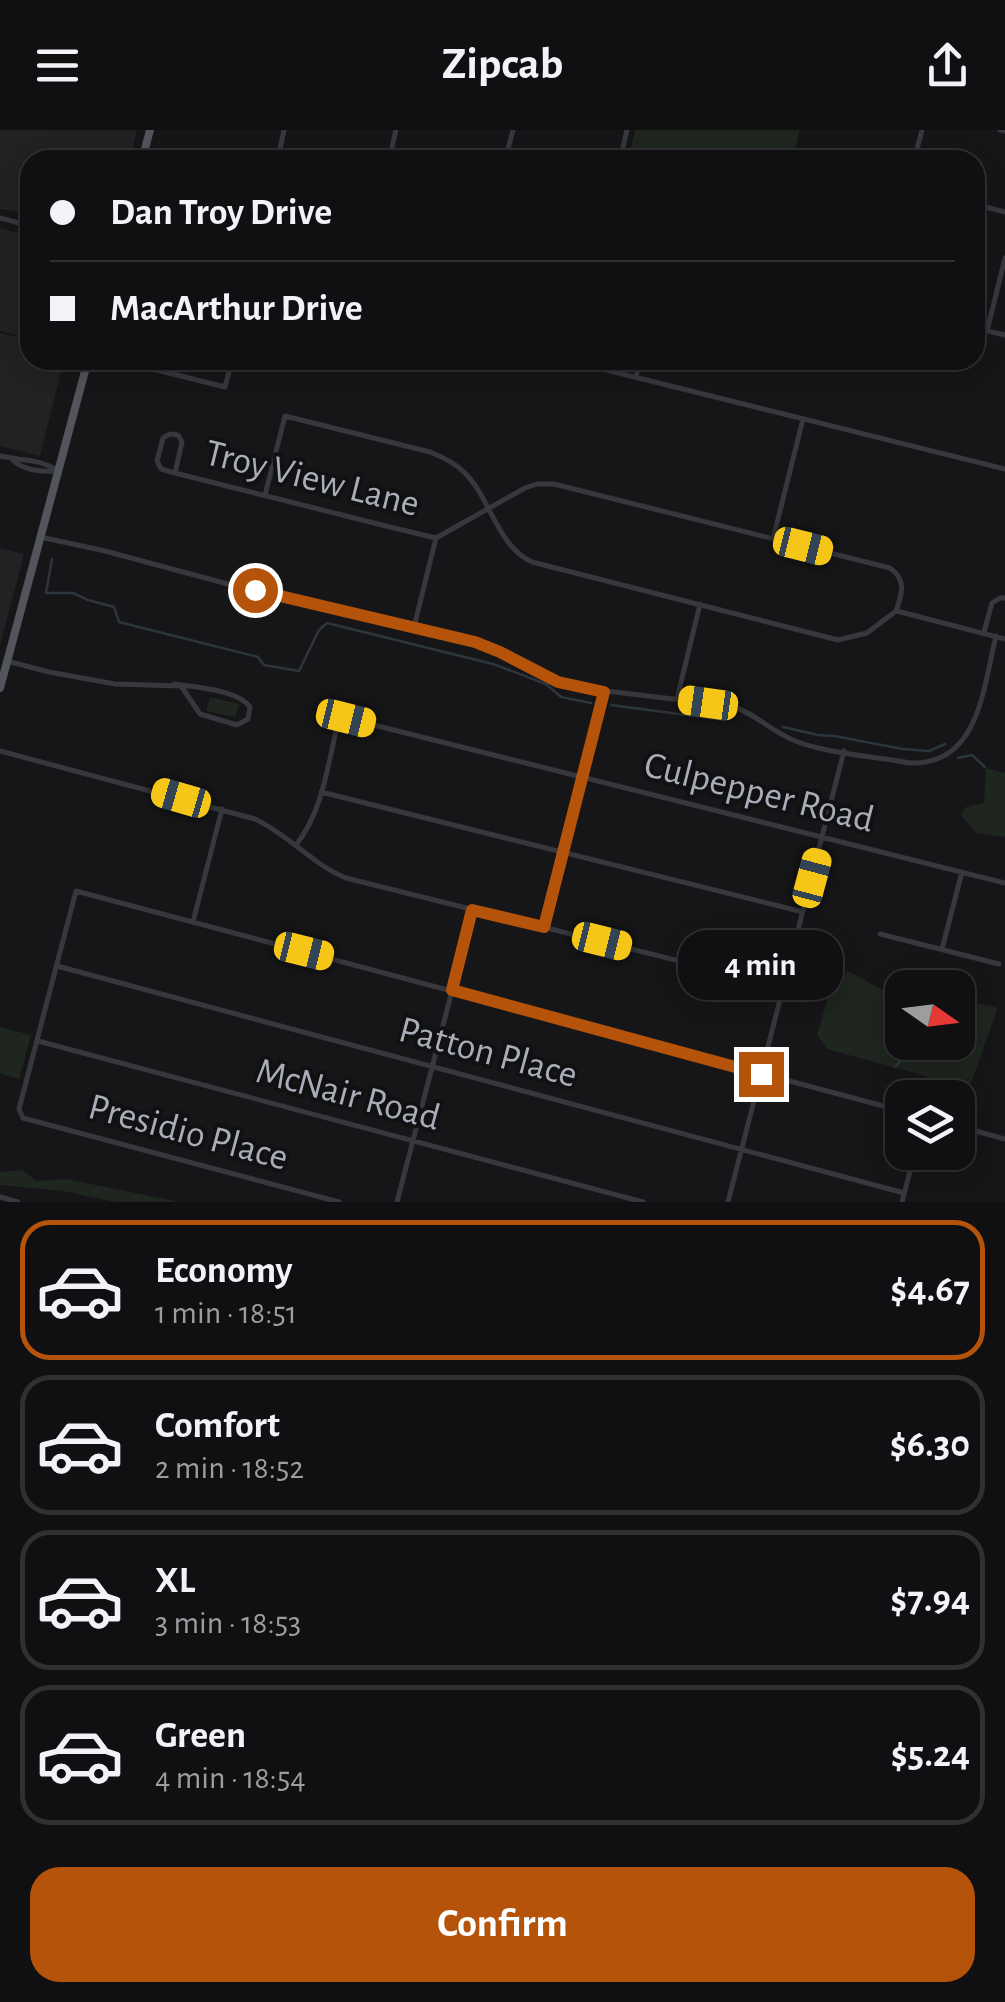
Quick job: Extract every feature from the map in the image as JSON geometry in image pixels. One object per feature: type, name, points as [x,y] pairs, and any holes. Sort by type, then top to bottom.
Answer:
[{"type":"main road","points":[[0,688],[85,370]]},
{"type":"street","points":[[1005,258],[987,331],[1005,336]]},
{"type":"street","points":[[156,370],[225,387],[229,370]]},
{"type":"street","points":[[605,370],[1005,470]]},
{"type":"street","points":[[636,378],[638,370]]},
{"type":"street","points":[[264,496],[285,416],[439,456],[456,465],[467,476],[488,508],[516,552],[526,560],[838,640],[866,632],[896,611],[903,591],[899,575],[890,568],[554,484],[531,486],[488,508],[436,538],[414,628]]},
{"type":"street","points":[[774,539],[804,419]]},
{"type":"street","name":"Troy View Lane","points":[[174,473],[182,442],[170,434],[163,438],[157,461],[161,469],[174,473],[264,496],[436,538]]},
{"type":"street","points":[[0,456],[46,463],[58,471]]},
{"type":"street","points":[[40,538],[488,646],[558,682],[604,692],[740,708],[791,740],[918,763],[935,760],[956,748],[969,732],[1005,629]]},
{"type":"street","points":[[984,632],[992,604],[1005,598]]},
{"type":"street","points":[[676,699],[700,604]]},
{"type":"street","points":[[896,611],[1001,638]]},
{"type":"street","points":[[7,661],[115,684],[174,684],[197,687],[242,698],[250,707],[248,718],[237,725],[206,717],[181,686],[174,684]]},
{"type":"street","points":[[544,927],[604,692]]},
{"type":"street","name":"Culpepper Road","points":[[296,846],[313,817],[338,722],[346,718],[1005,883]]},
{"type":"street","points":[[0,751],[222,809],[268,825],[323,868],[346,878],[784,987]]},
{"type":"street","points":[[728,1202],[844,752]]},
{"type":"street","points":[[321,792],[804,912]]},
{"type":"street","points":[[192,922],[222,809]]},
{"type":"street","points":[[942,949],[962,872]]},
{"type":"street","points":[[38,1041],[76,892],[885,1107]]},
{"type":"street","points":[[398,1202],[472,910]]},
{"type":"street","points":[[880,934],[999,964]]},
{"type":"street","name":"Patton Place","points":[[57,966],[904,1192]]},
{"type":"street","name":"Presidio Place","points":[[38,1041],[19,1110],[23,1118],[339,1202]]},
{"type":"street","name":"McNair Road","points":[[38,1041],[643,1202]]},
{"type":"street","points":[[975,1131],[1005,1139]]},
{"type":"street","points":[[902,1202],[910,1170]]},
{"type":"street","points":[[0,1197],[18,1202]]},
{"type":"shaded area","points":[[0,130],[137,130],[132,150],[20,150],[20,212],[0,209]]},
{"type":"shaded area","points":[[635,130],[800,130],[795,150],[630,150]]},
{"type":"shaded area","points":[[0,228],[20,233],[20,336],[0,331]]},
{"type":"shaded area","points":[[0,333],[20,338],[20,370],[62,370],[40,456],[0,446]]},
{"type":"shaded area","points":[[0,548],[24,554],[0,646]]},
{"type":"shaded area","points":[[210,697],[239,704],[235,717],[206,711]]},
{"type":"shaded area","points":[[986,768],[1005,773],[1005,837],[976,833],[961,815],[966,807],[984,803]]},
{"type":"shaded area","points":[[848,971],[885,991],[885,1060],[975,1060],[975,1003],[998,1008],[972,1080],[940,1080],[827,1049],[817,1035],[832,984]]},
{"type":"shaded area","points":[[0,1027],[31,1035],[19,1079],[0,1073]]},
{"type":"shaded area","points":[[22,1170],[37,1181],[66,1179],[180,1202],[115,1202],[63,1191],[0,1185],[0,1172]]},
{"type":"waterway","points":[[52,559],[46,593],[73,593],[114,607],[119,622],[258,657],[264,665],[299,671],[319,630],[327,623],[493,664],[546,684],[561,697],[591,703]]},
{"type":"waterway","points":[[611,705],[724,720]]},
{"type":"waterway","points":[[783,727],[903,749],[929,751],[945,744]]},
{"type":"waterway","points":[[958,758],[972,755],[985,767]]},
{"type":"waterway","points":[[895,1067],[901,1060]]},
{"type":"route","points":[[255,590],[475,642],[558,682],[604,692],[544,927],[472,910],[452,990],[761,1074]]}]
